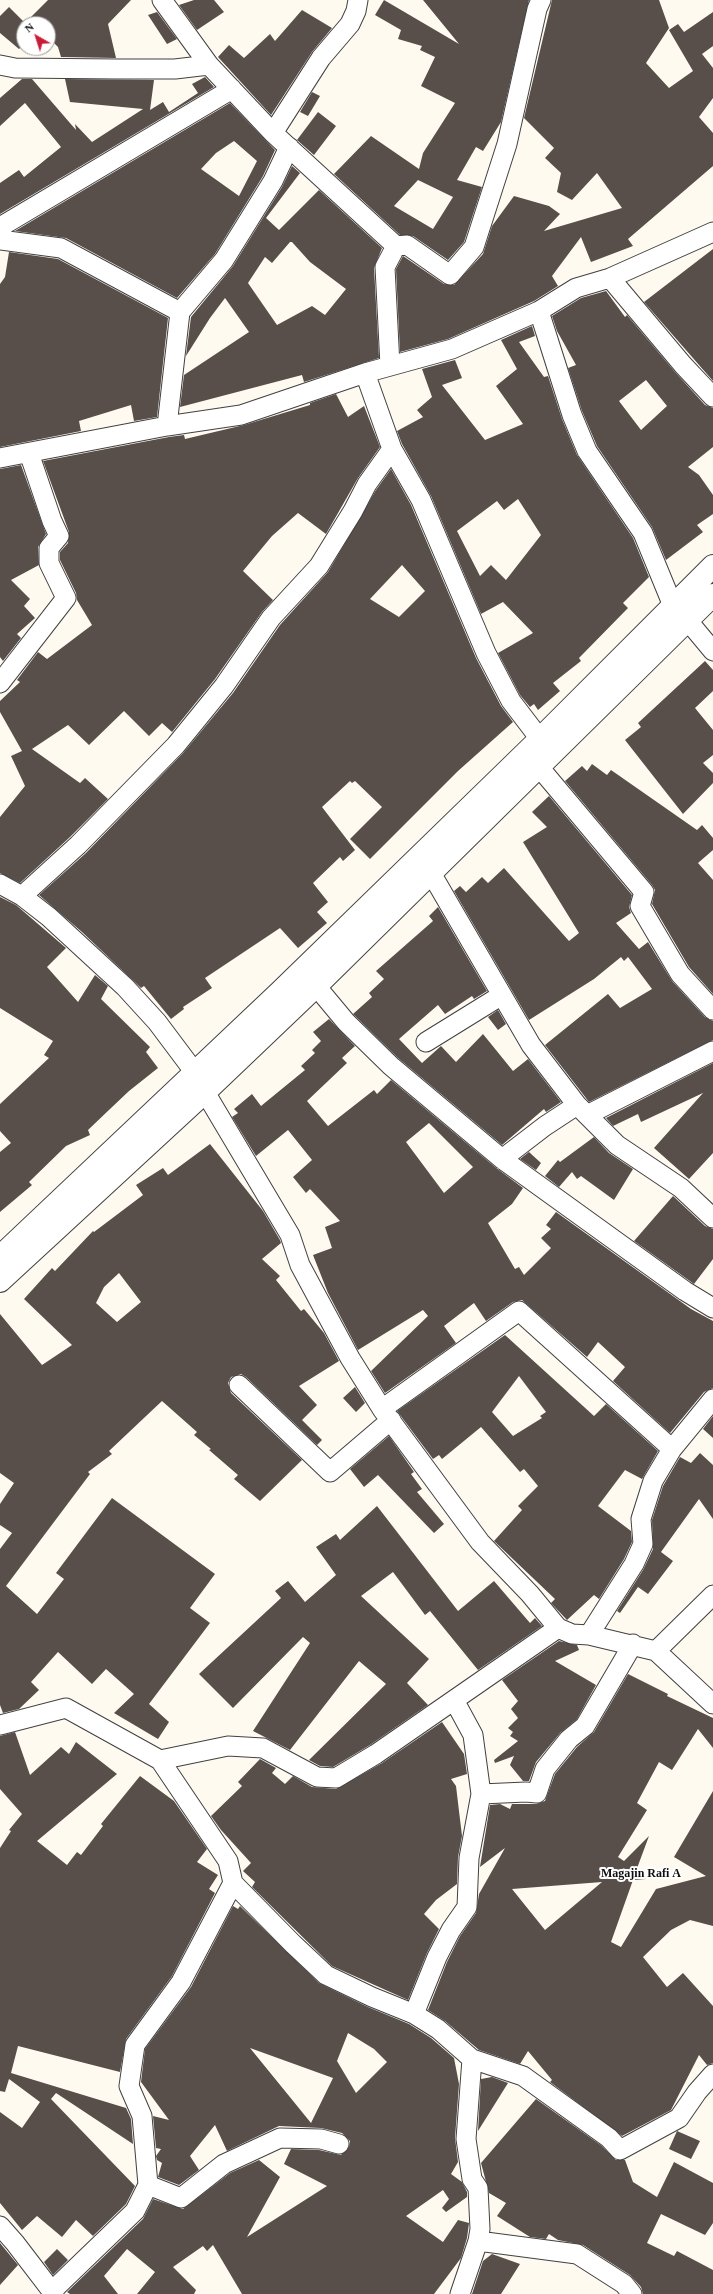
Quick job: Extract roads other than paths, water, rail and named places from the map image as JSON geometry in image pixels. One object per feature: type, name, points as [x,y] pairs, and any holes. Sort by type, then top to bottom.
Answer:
[{"type":"street","points":[[162,0],[209,64],[273,133],[396,246],[407,245],[450,275],[474,247],[507,144],[537,9],[541,0]]},
{"type":"street","points":[[273,133],[321,58],[350,24],[356,11],[358,0]]},
{"type":"street","points":[[0,65],[15,68],[175,69],[209,64]]},
{"type":"street","points":[[0,227],[232,89]]},
{"type":"street","points":[[167,426],[180,312],[224,260],[273,181],[288,147]]},
{"type":"street","points":[[0,458],[167,426],[241,415],[365,372],[452,349],[539,311],[576,288],[610,278],[713,232]]},
{"type":"street","points":[[0,240],[61,248],[180,312]]},
{"type":"street","points":[[390,366],[385,267],[396,246]]},
{"type":"street","points":[[610,278],[683,366],[713,397]]},
{"type":"street","points":[[539,311],[572,415],[587,451],[643,533],[680,614],[713,651]]},
{"type":"street","points":[[365,372],[392,449],[422,500],[486,653],[511,701],[540,739]]},
{"type":"street","points":[[392,449],[367,484],[353,511],[319,566],[272,618],[224,686],[176,745],[78,845],[9,894],[49,917],[125,987],[157,1022],[201,1083],[272,1200],[290,1235],[300,1265],[350,1358],[386,1414],[480,1542],[530,1594],[558,1628],[572,1634],[589,1635],[633,1644],[656,1651],[713,1704]]},
{"type":"street","points":[[0,683],[66,598],[49,563],[49,548],[59,536],[29,453]]},
{"type":"street","points":[[0,1258],[201,1083],[316,986],[539,767],[680,614],[713,566]]},
{"type":"street","points":[[0,1281],[201,1083],[540,739],[680,614],[713,595]]},
{"type":"street","points":[[539,767],[644,892],[640,906],[680,974],[713,1010]]},
{"type":"street","points":[[431,873],[532,1045],[582,1110],[617,1145],[681,1188],[713,1218]]},
{"type":"street","points":[[316,986],[346,1022],[391,1066],[502,1158],[685,1291],[713,1308]]},
{"type":"street","points":[[426,1042],[502,995]]},
{"type":"street","points":[[502,1158],[545,1126],[713,1051]]},
{"type":"street","points":[[239,1385],[330,1472],[386,1414],[519,1311],[672,1449]]},
{"type":"street","points":[[589,1635],[634,1564],[643,1544],[641,1519],[653,1481],[672,1449],[713,1399]]},
{"type":"street","points":[[656,1651],[713,1596]]},
{"type":"street","points":[[160,1760],[228,1746],[263,1748],[317,1777],[336,1778],[454,1700],[558,1628]]},
{"type":"street","points":[[481,1794],[526,1792],[537,1794],[545,1770],[569,1739],[585,1726],[633,1644]]},
{"type":"street","points":[[414,2014],[437,1957],[451,1930],[467,1907],[469,1858],[481,1794],[473,1735],[454,1700]]},
{"type":"street","points":[[0,1725],[66,1708],[160,1760],[228,1861],[233,1883],[293,1944],[326,1974],[372,1997],[414,2014],[438,2029],[472,2059],[523,2076],[609,2138],[620,2150],[679,2118],[697,2092],[713,2074]]},
{"type":"street","points":[[0,2226],[53,2292],[135,2211],[148,2185],[142,2116],[129,2086],[135,2045],[181,1982],[233,1883]]},
{"type":"street","points":[[460,2294],[478,2241],[478,2188],[472,2179],[466,2139],[472,2059]]},
{"type":"street","points":[[148,2185],[181,2198],[224,2164],[280,2138],[321,2139],[338,2144]]},
{"type":"street","points":[[478,2241],[577,2254],[624,2284],[632,2294]]},
{"type":"district","name":"Magajin Rafi A","points":[[641,1874]]}]
